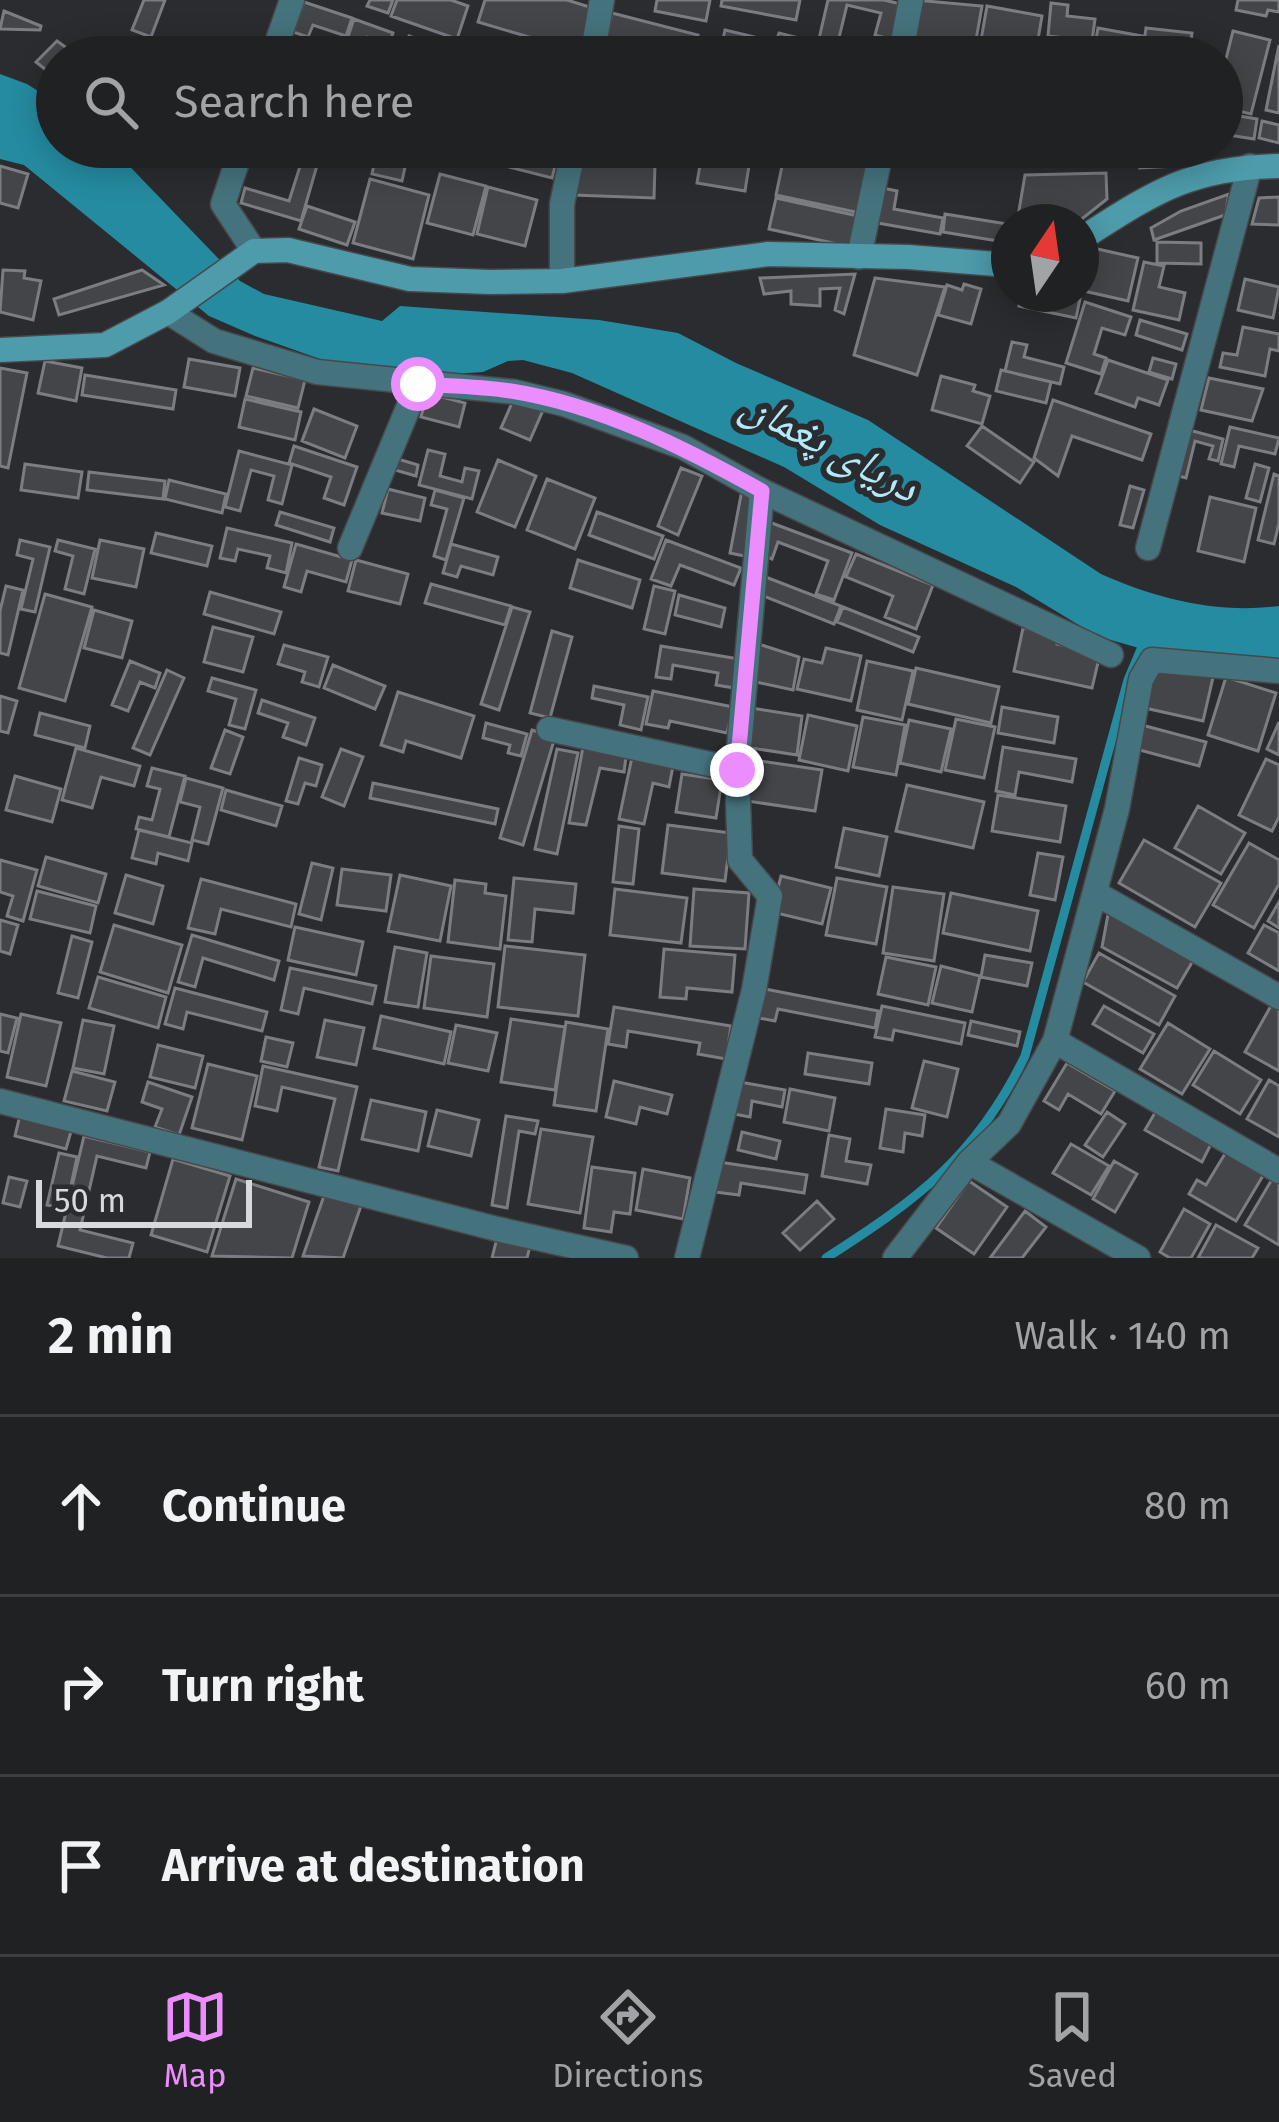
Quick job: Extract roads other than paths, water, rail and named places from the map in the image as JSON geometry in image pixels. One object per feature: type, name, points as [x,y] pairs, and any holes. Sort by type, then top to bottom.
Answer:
[{"type":"street","points":[[279,36],[292,0]]},
{"type":"street","points":[[596,36],[602,0]]},
{"type":"street","points":[[904,36],[911,0]]},
{"type":"street","points":[[1148,548],[1250,166]]},
{"type":"street","points":[[1243,167],[1279,166]]},
{"type":"street","points":[[235,168],[223,203],[254,251]]},
{"type":"street","points":[[562,281],[562,204],[570,168]]},
{"type":"street","points":[[859,257],[877,168]]},
{"type":"street","points":[[1099,227],[1174,182],[1240,168]]},
{"type":"street","points":[[0,350],[105,345],[173,308],[254,251],[288,250],[410,279],[562,281],[768,254],[991,264]]},
{"type":"street","points":[[173,308],[214,341],[317,372],[515,392],[564,404],[683,447],[762,491],[1111,655]]},
{"type":"street","points":[[350,548],[418,384]]},
{"type":"street","points":[[687,1258],[754,990],[770,896],[740,860],[737,770],[762,491]]},
{"type":"street","points":[[895,1258],[969,1162],[1009,1124],[1054,1041],[1117,809],[1141,680],[1152,660],[1279,671]]},
{"type":"street","points":[[549,730],[737,770]]},
{"type":"street","points":[[1094,893],[1279,998]]},
{"type":"street","points":[[1054,1041],[1279,1171]]},
{"type":"street","points":[[0,1101],[626,1258]]},
{"type":"street","points":[[969,1162],[1138,1258]]},
{"type":"water","name":"دریای پغمان","points":[[0,74],[36,90],[36,168],[131,168],[240,281],[264,294],[382,321],[400,306],[599,320],[678,333],[868,420],[1101,574],[1188,602],[1233,608],[1279,606],[1279,660],[1163,655],[1097,636],[1016,587],[880,525],[784,467],[572,373],[523,360],[483,372],[454,374],[323,360],[255,336],[209,316],[24,165],[0,159]]},
{"type":"waterway","points":[[826,1258],[942,1173],[986,1122],[1025,1056],[1128,680],[1144,642]]}]
